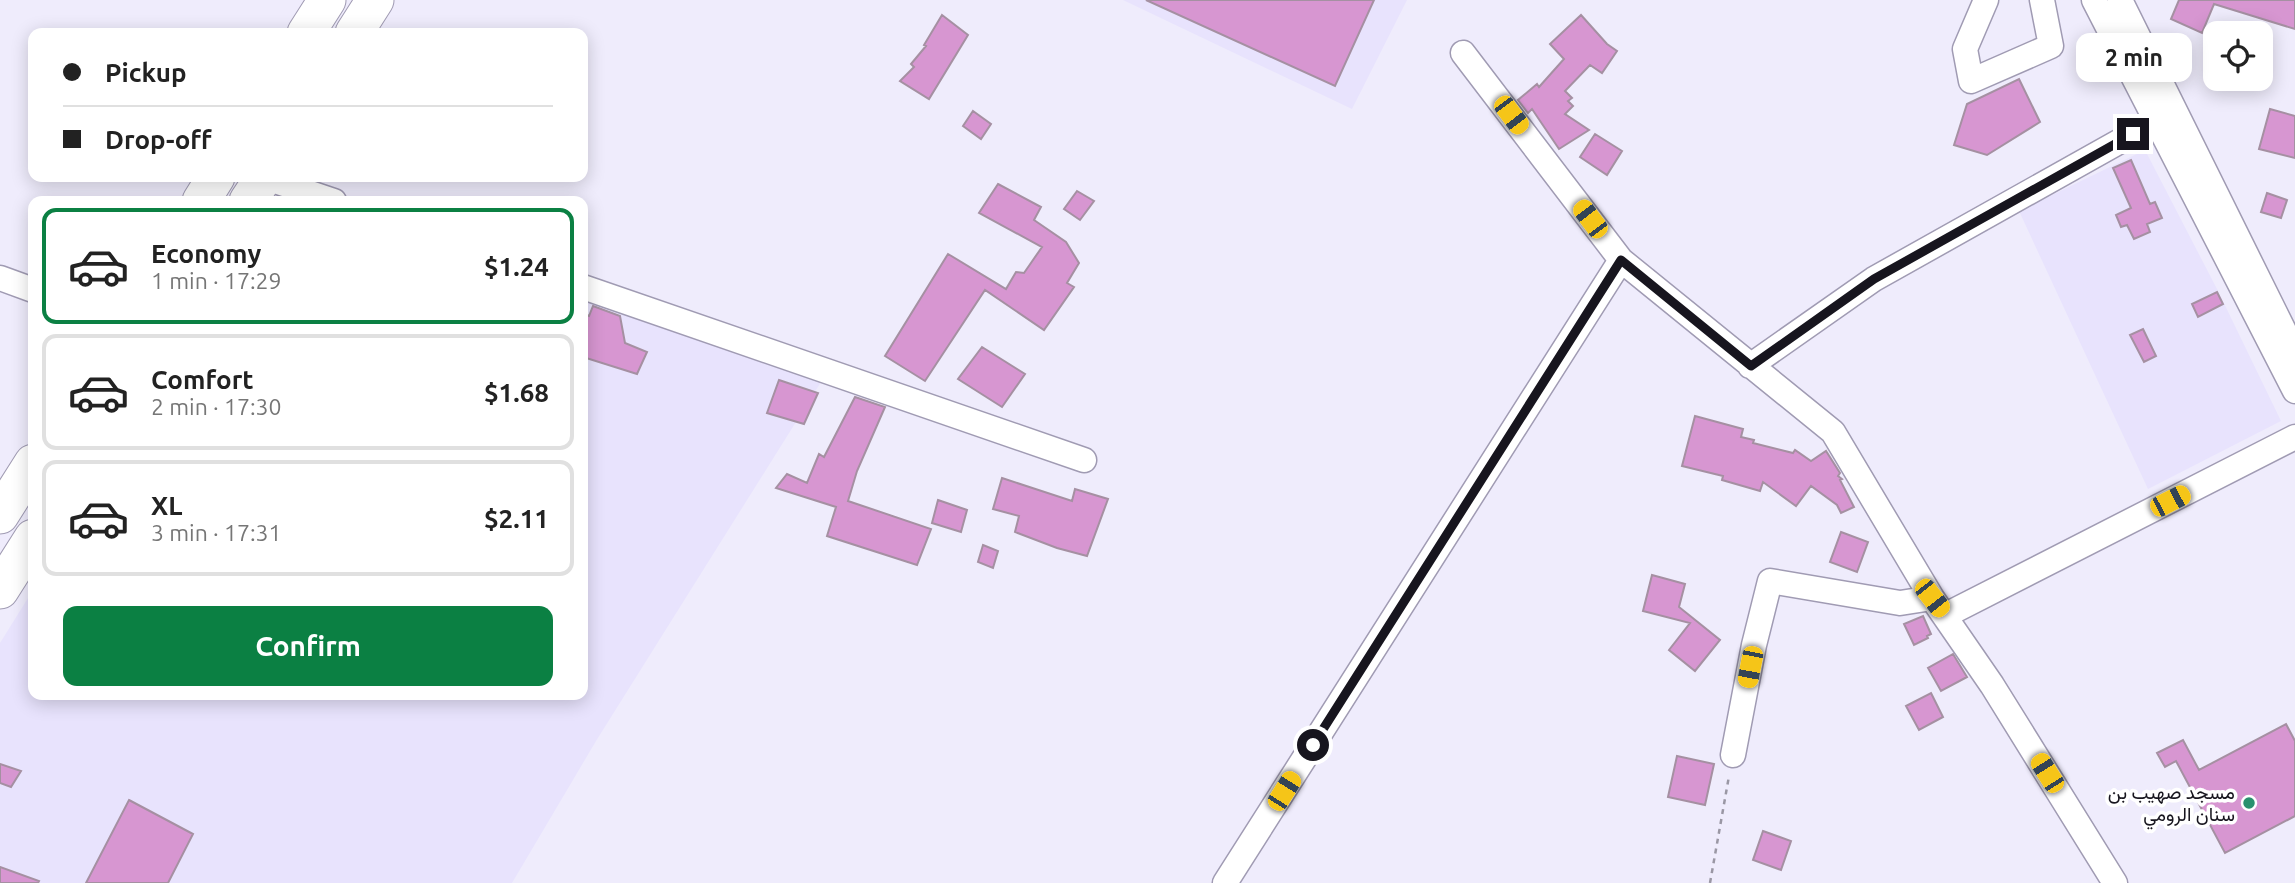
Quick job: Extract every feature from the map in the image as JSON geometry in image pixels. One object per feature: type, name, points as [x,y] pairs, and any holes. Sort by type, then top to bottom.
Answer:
[{"type":"highway","points":[[309,28],[327,0]]},
{"type":"highway","points":[[357,28],[375,0]]},
{"type":"highway","points":[[0,516],[28,472]]},
{"type":"highway","points":[[0,590],[28,546]]},
{"type":"street","points":[[1986,0],[1965,50],[1971,81],[2051,46],[2042,0]]},
{"type":"street","points":[[2094,0],[2156,121],[2183,149],[2295,353]]},
{"type":"street","points":[[2120,0],[2183,149],[2295,391]]},
{"type":"street","points":[[1463,53],[1621,260],[1833,432],[1939,607],[1992,685],[2115,883]]},
{"type":"street","points":[[1751,366],[1874,279],[2156,121]]},
{"type":"street","points":[[278,182],[319,196]]},
{"type":"street","points":[[1225,883],[1621,260]]},
{"type":"street","points":[[0,278],[28,288]]},
{"type":"street","points":[[588,289],[1084,460]]},
{"type":"street","points":[[1733,755],[1754,645],[1770,581],[1939,607],[2295,437]]},
{"type":"path","points":[[1710,883],[1733,755]]},
{"type":"shaded area","points":[[1123,0],[1407,0],[1352,109]]},
{"type":"shaded area","points":[[2145,150],[2281,421],[2148,489],[2019,211]]},
{"type":"shaded area","points":[[588,301],[821,382],[596,741],[512,883],[0,883],[0,643],[28,598],[28,700],[588,700]]},
{"type":"building","points":[[1146,0],[1374,0],[1335,86]]},
{"type":"building","points":[[2179,0],[2295,0],[2295,29],[2214,4],[2207,21],[2203,21],[2202,33],[2171,19]]},
{"type":"building","points":[[942,15],[968,35],[929,99],[900,81],[914,67],[911,64],[926,46],[924,45]]},
{"type":"building","points":[[1581,15],[1607,44],[1617,51],[1602,73],[1590,65],[1565,91],[1572,98],[1568,101],[1573,106],[1565,114],[1589,130],[1559,149],[1532,109],[1528,113],[1518,100],[1537,84],[1539,87],[1564,59],[1550,44]]},
{"type":"building","points":[[2019,79],[2040,122],[1987,155],[1954,145],[1967,104]]},
{"type":"building","points":[[2270,109],[2295,116],[2295,158],[2259,149]]},
{"type":"building","points":[[973,111],[991,124],[981,139],[963,126]]},
{"type":"building","points":[[1595,134],[1622,151],[1607,175],[1580,157]]},
{"type":"building","points":[[2131,160],[2150,204],[2155,202],[2162,218],[2147,224],[2150,232],[2134,239],[2127,225],[2121,227],[2116,215],[2131,208],[2113,168]]},
{"type":"building","points":[[998,184],[1041,207],[1034,220],[1066,242],[1079,263],[1067,283],[1074,287],[1044,330],[985,290],[925,381],[885,356],[948,254],[1006,289],[1016,272],[1024,273],[1042,247],[979,213]]},
{"type":"building","points":[[1077,191],[1094,201],[1080,220],[1064,209]]},
{"type":"building","points":[[2267,193],[2287,200],[2281,218],[2261,212]]},
{"type":"building","points":[[2217,292],[2223,304],[2198,317],[2192,304]]},
{"type":"building","points":[[593,306],[620,316],[625,343],[647,352],[637,374],[588,359],[589,316]]},
{"type":"building","points":[[2143,329],[2156,356],[2144,362],[2130,335]]},
{"type":"building","points":[[982,347],[1025,374],[1002,407],[958,379]]},
{"type":"building","points":[[779,380],[818,393],[804,424],[767,413]]},
{"type":"building","points":[[855,397],[885,407],[857,471],[848,501],[931,529],[917,565],[827,536],[836,507],[776,488],[787,474],[807,483],[819,454],[824,457]]},
{"type":"building","points":[[1695,416],[1743,429],[1741,437],[1754,440],[1753,443],[1793,453],[1795,450],[1811,461],[1826,451],[1840,473],[1838,476],[1842,479],[1840,480],[1854,507],[1841,513],[1837,505],[1811,486],[1796,506],[1763,482],[1760,491],[1722,480],[1723,476],[1682,466]]},
{"type":"building","points":[[1002,478],[1072,501],[1075,489],[1108,499],[1087,556],[1015,532],[1019,516],[993,509]]},
{"type":"building","points":[[938,500],[967,510],[961,532],[932,523]]},
{"type":"building","points":[[1841,532],[1868,542],[1857,572],[1830,562]]},
{"type":"building","points":[[983,545],[998,551],[993,568],[978,562]]},
{"type":"building","points":[[1652,575],[1685,584],[1679,607],[1720,640],[1695,671],[1669,650],[1690,623],[1643,611]]},
{"type":"building","points":[[1923,616],[1931,634],[1914,645],[1904,624]]},
{"type":"building","points":[[1953,654],[1967,677],[1941,691],[1928,668]]},
{"type":"building","points":[[1931,693],[1943,717],[1919,730],[1906,706]]},
{"type":"building","points":[[2286,724],[2295,741],[2295,816],[2225,853],[2176,761],[2165,767],[2157,753],[2183,740],[2199,770]]},
{"type":"building","points":[[1677,756],[1714,764],[1705,805],[1668,797]]},
{"type":"building","points":[[0,764],[21,771],[11,787],[0,783]]},
{"type":"building","points":[[129,800],[193,834],[168,883],[86,883]]},
{"type":"building","points":[[1763,831],[1791,841],[1781,870],[1753,860]]},
{"type":"building","points":[[0,867],[39,881],[0,883]]},
{"type":"place","name":"مسجد صهيب بن سنان الرومي","points":[[2249,803]]},
{"type":"route","points":[[1313,745],[1621,260],[1751,366],[1874,279],[2133,134]]}]
